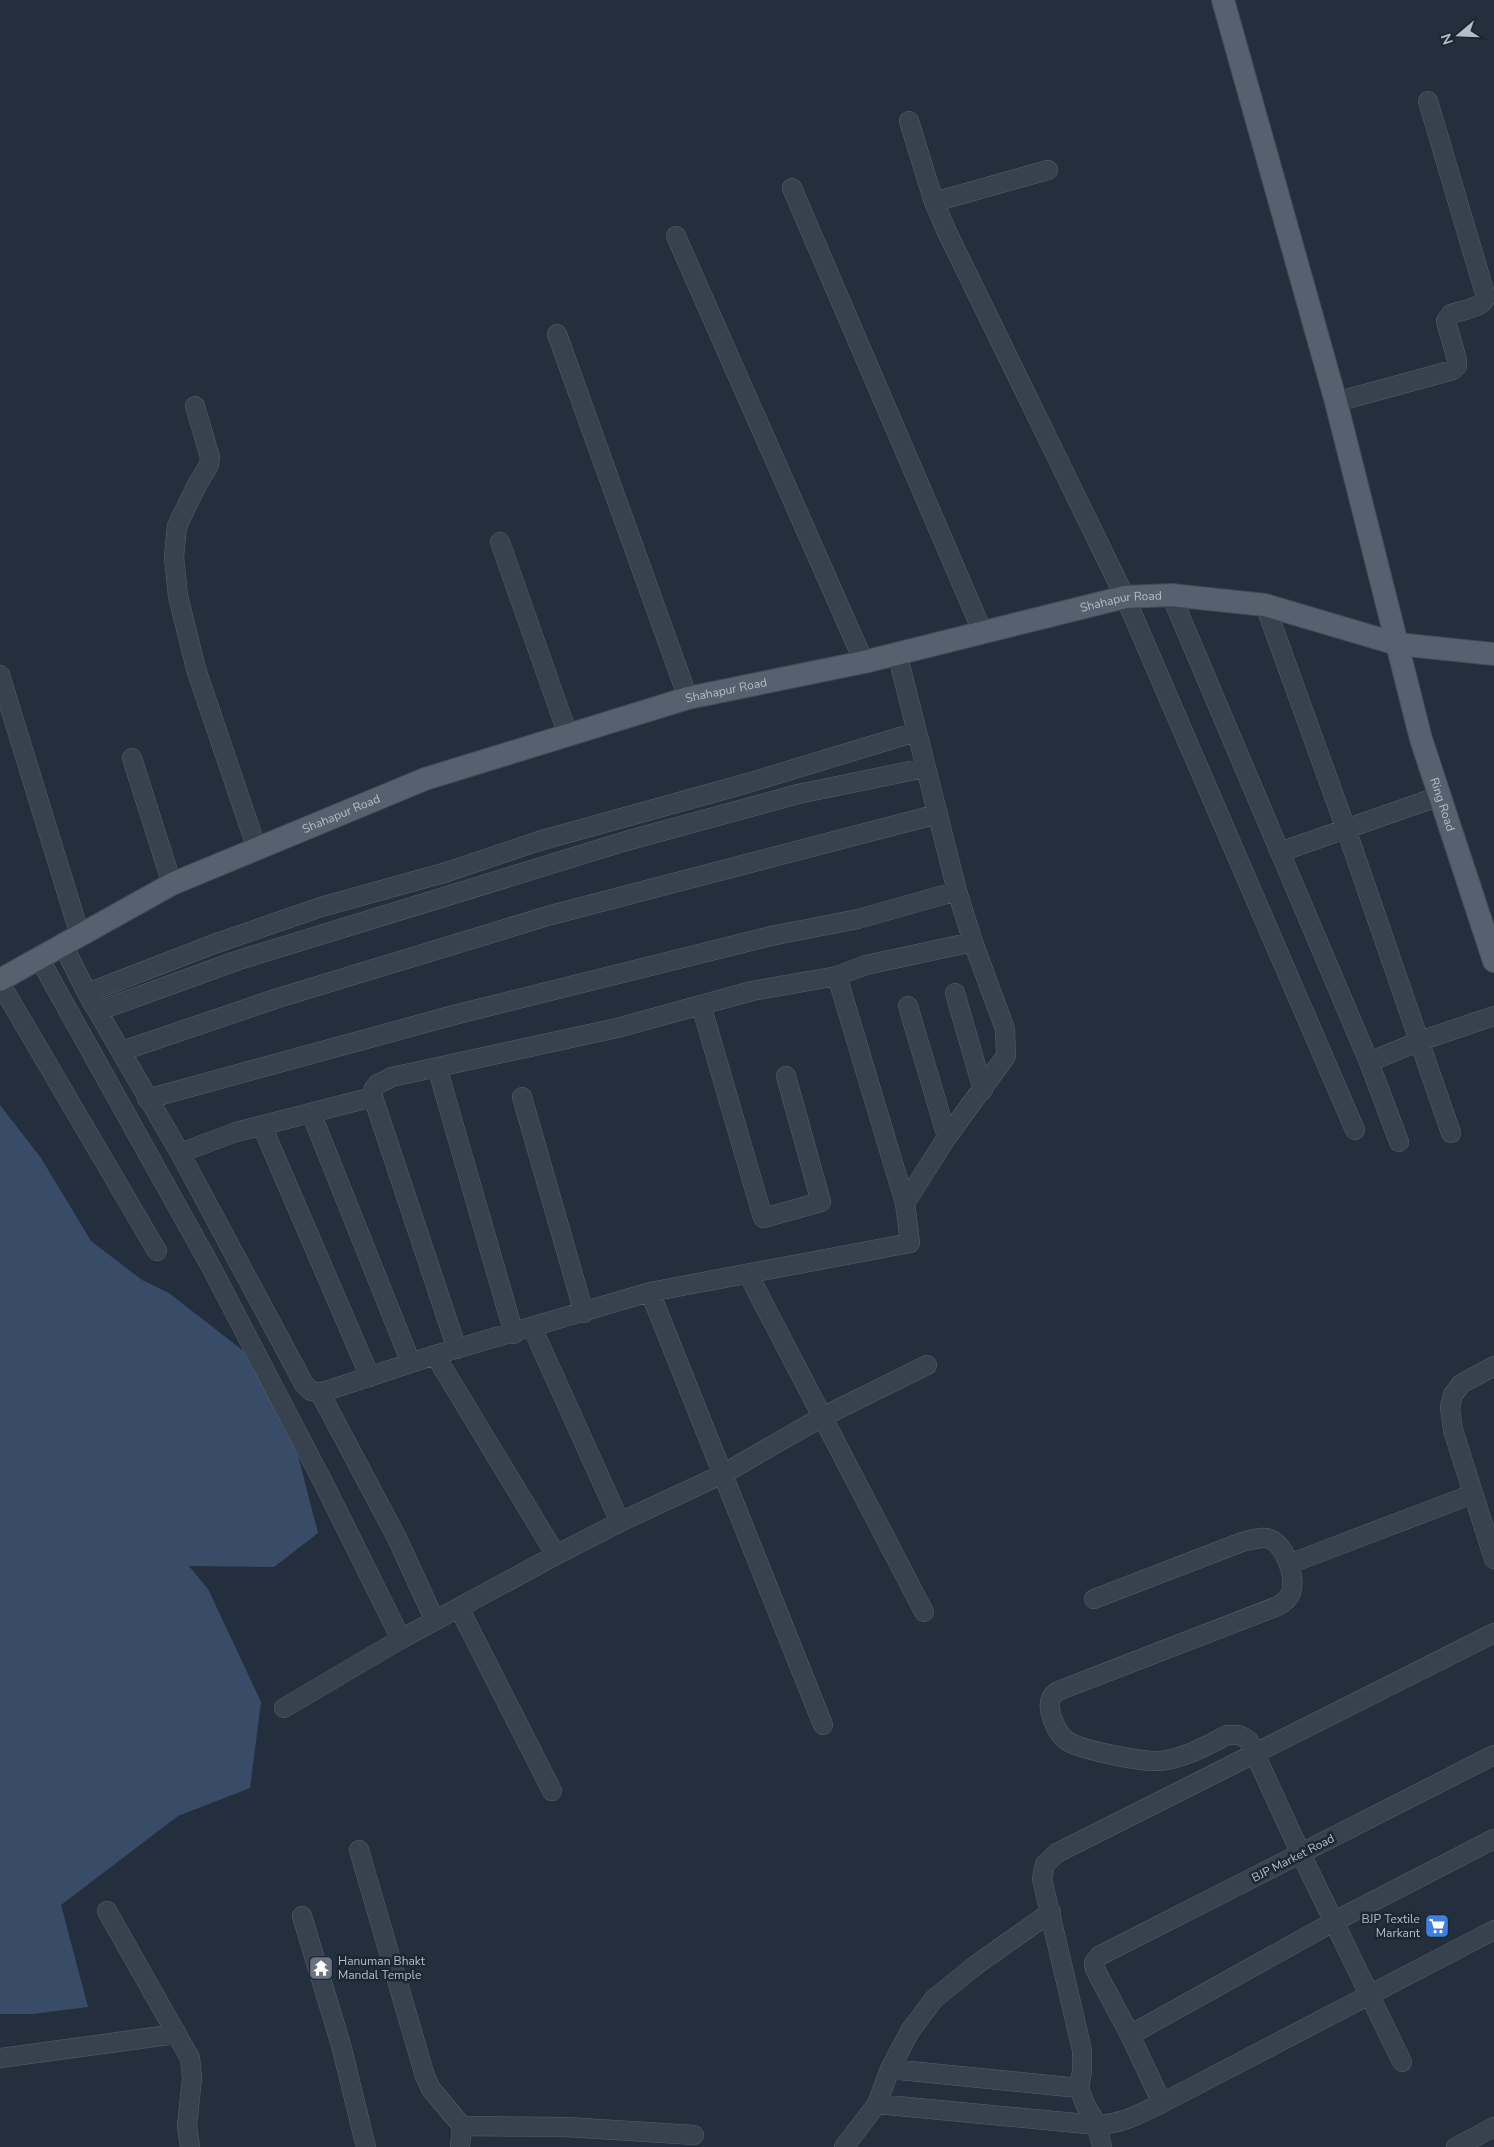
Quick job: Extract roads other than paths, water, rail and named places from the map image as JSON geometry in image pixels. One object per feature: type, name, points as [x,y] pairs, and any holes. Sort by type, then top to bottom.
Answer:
[{"type":"main road","name":"Ring Road","points":[[1223,0],[1336,402],[1421,739],[1494,961]]},
{"type":"main road","name":"Shahapur Road","points":[[0,981],[172,884],[424,779],[688,698],[864,662],[1125,598],[1170,595],[1265,605],[1397,644],[1494,654]]},
{"type":"street","points":[[1336,402],[1453,370],[1457,360],[1446,321],[1447,317],[1451,314],[1479,306],[1486,297],[1428,101]]},
{"type":"street","points":[[909,121],[934,202],[1125,598],[1355,1130]]},
{"type":"street","points":[[934,202],[1048,170]]},
{"type":"street","points":[[792,188],[983,633]]},
{"type":"street","points":[[676,236],[864,662]]},
{"type":"street","points":[[557,334],[688,698]]},
{"type":"street","points":[[195,406],[210,457],[209,465],[177,526],[174,557],[178,596],[196,669],[257,849]]},
{"type":"street","points":[[500,542],[568,734]]},
{"type":"street","points":[[1170,595],[1369,1062],[1399,1142]]},
{"type":"street","points":[[1265,605],[1346,829],[1451,1133]]},
{"type":"street","points":[[897,653],[956,891],[1005,1029],[1006,1056],[947,1137],[905,1202]]},
{"type":"street","points":[[0,675],[87,993],[180,1153],[304,1384],[311,1391],[320,1393],[435,1355],[584,1313],[650,1292],[910,1243],[905,1202],[837,976]]},
{"type":"street","points":[[87,993],[214,944],[322,907],[447,872],[539,841],[748,783],[916,732]]},
{"type":"street","points":[[132,758],[172,884]]},
{"type":"street","points":[[98,1011],[239,960],[626,841],[798,794],[925,768]]},
{"type":"street","points":[[1280,852],[1440,796]]},
{"type":"street","points":[[122,1052],[278,998],[550,915],[938,814]]},
{"type":"street","points":[[147,1099],[265,1065],[473,1010],[771,936],[858,919],[956,891]]},
{"type":"street","points":[[457,1350],[373,1097],[374,1090],[378,1084],[392,1077],[617,1028],[752,991],[837,976],[866,965],[973,942]]},
{"type":"street","points":[[39,958],[211,1267],[323,1482],[401,1639]]},
{"type":"street","points":[[0,981],[157,1251]]},
{"type":"street","points":[[954,993],[982,1090]]},
{"type":"street","points":[[701,1005],[763,1218],[821,1202],[786,1076]]},
{"type":"street","points":[[908,1006],[947,1137]]},
{"type":"street","points":[[1369,1062],[1420,1041],[1494,1016]]},
{"type":"street","points":[[437,1067],[523,1330],[620,1522]]},
{"type":"street","points":[[180,1153],[236,1132],[373,1097]]},
{"type":"street","points":[[522,1097],[584,1313]]},
{"type":"street","points":[[311,1113],[410,1363]]},
{"type":"street","points":[[262,1126],[370,1377]]},
{"type":"street","points":[[748,1274],[924,1612]]},
{"type":"street","points":[[650,1292],[823,1725]]},
{"type":"street","points":[[435,1355],[556,1555]]},
{"type":"street","points":[[284,1708],[401,1639],[556,1555],[620,1522],[723,1474],[822,1417],[927,1365]]},
{"type":"street","points":[[1494,1366],[1461,1384],[1453,1395],[1450,1407],[1453,1430],[1494,1559]]},
{"type":"street","points":[[320,1393],[397,1538],[435,1621]]},
{"type":"street","points":[[1289,1564],[1473,1494]]},
{"type":"street","points":[[1094,1599],[1242,1542],[1258,1538],[1272,1539],[1281,1548],[1289,1564],[1292,1580],[1292,1592],[1286,1601],[1278,1606],[1058,1691],[1052,1695],[1049,1701],[1051,1713],[1057,1729],[1066,1740],[1077,1746],[1127,1758],[1159,1761],[1178,1757],[1227,1736],[1234,1734],[1243,1736],[1249,1742],[1254,1752],[1301,1854],[1402,2062]]},
{"type":"street","points":[[459,1608],[552,1791]]},
{"type":"street","points":[[1102,2147],[1097,2125],[1085,2104],[1079,2088],[1082,2071],[1082,2050],[1042,1879],[1046,1864],[1057,1853],[1254,1752],[1494,1633]]},
{"type":"street","name":"BJP Market Road","points":[[1130,2035],[1095,1969],[1094,1963],[1099,1956],[1494,1755]]},
{"type":"street","points":[[1162,2103],[1130,2035],[1335,1921],[1494,1839]]},
{"type":"street","points":[[359,1850],[425,2076],[430,2089],[462,2126],[460,2147]]},
{"type":"street","points":[[108,1911],[190,2058],[193,2069],[187,2126],[190,2147]]},
{"type":"street","points":[[846,2147],[876,2104],[890,2069],[910,2031],[934,1999],[976,1965],[1051,1912]]},
{"type":"street","points":[[302,1916],[341,2045],[366,2147]]},
{"type":"street","points":[[876,2104],[1097,2125],[1131,2119],[1494,1930]]},
{"type":"street","points":[[0,2058],[176,2034]]},
{"type":"street","points":[[890,2069],[1079,2088]]},
{"type":"street","points":[[462,2126],[566,2127],[694,2135]]},
{"type":"street","points":[[1456,2147],[1494,2127]]},
{"type":"water","points":[[0,1105],[41,1158],[91,1241],[142,1280],[169,1293],[259,1363],[294,1440],[318,1533],[274,1567],[189,1566],[208,1589],[261,1702],[250,1788],[178,1816],[61,1905],[88,2007],[32,2014],[0,2014]]},
{"type":"place","name":"BJP Textile Markant","points":[[1437,1926]]},
{"type":"place","name":"Hanuman Bhakt Mandal Temple","points":[[321,1968]]}]
